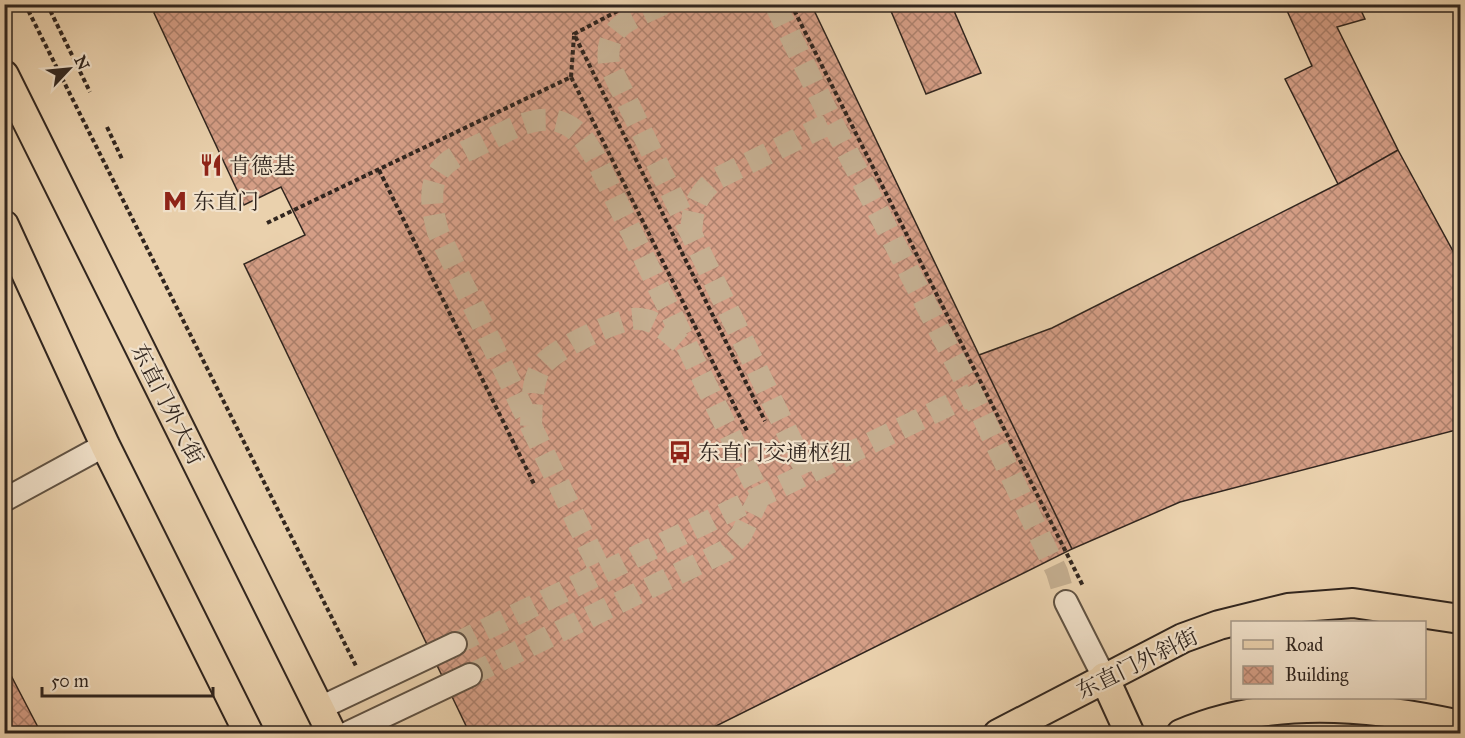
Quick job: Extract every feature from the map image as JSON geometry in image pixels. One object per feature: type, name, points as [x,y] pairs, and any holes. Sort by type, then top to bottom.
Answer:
[{"type":"main road","name":"东直门外大街","points":[[4,75],[332,734]]},
{"type":"main road","points":[[4,225],[105,445],[249,734]]},
{"type":"main road","name":"东直门外斜街","points":[[1235,621],[1287,608],[1353,603],[1461,619]]},
{"type":"main road","name":"东直门外斜街","points":[[998,734],[1104,677],[1192,635],[1231,622]]},
{"type":"main road","points":[[1104,677],[1130,734]]},
{"type":"main road","points":[[1181,734],[1206,723],[1268,710],[1311,708],[1354,707],[1416,715],[1461,725]]},
{"type":"street","points":[[4,500],[105,445]]},
{"type":"street","points":[[1076,598],[1104,677]]},
{"type":"street","points":[[320,708],[455,644]]},
{"type":"street","points":[[346,734],[470,675]]},
{"type":"path","points":[[25,4],[366,686]]},
{"type":"path","points":[[47,4],[90,92]]},
{"type":"path","points":[[574,34],[631,4]]},
{"type":"path","points":[[791,4],[1076,598]]},
{"type":"path","points":[[574,34],[571,77],[747,431]]},
{"type":"path","points":[[574,34],[765,421]]},
{"type":"path","points":[[267,223],[571,77]]},
{"type":"path","points":[[107,128],[122,159]]},
{"type":"path","points":[[379,170],[534,484]]},
{"type":"building","name":"东直门交通枢纽","points":[[158,4],[811,4],[1072,549],[700,734],[470,734],[244,264],[305,235],[281,187],[244,205],[154,13]]},
{"type":"building","points":[[888,4],[951,4],[981,73],[926,94]]},
{"type":"building","points":[[1284,4],[1358,4],[1365,19],[1337,27],[1398,150],[1338,184],[1285,79],[1312,66]]},
{"type":"building","points":[[1398,150],[1460,264],[1460,429],[1180,502],[1072,549],[979,355],[1052,328],[1338,184]]},
{"type":"building","points":[[4,662],[41,733],[4,734]]},
{"type":"tunnel","points":[[663,4],[631,19],[616,31],[611,40],[609,64],[807,473]]},
{"type":"tunnel","points":[[775,4],[832,122],[972,394],[1057,572],[1066,602]]},
{"type":"tunnel","points":[[470,675],[725,551],[741,535],[760,496],[595,157],[582,137],[570,127],[558,121],[533,121],[466,151],[444,165],[436,177],[432,193],[433,209],[438,232],[601,572]]},
{"type":"tunnel","points":[[691,234],[698,199],[714,180],[832,122]]},
{"type":"tunnel","points":[[531,426],[534,388],[541,367],[567,346],[594,332],[630,319],[646,320],[662,327],[684,346]]},
{"type":"tunnel","points":[[455,644],[972,394]]},
{"type":"place","name":"肯德基","points":[[211,165]]},
{"type":"place","name":"东直门","points":[[175,201]]},
{"type":"place","name":"东直门交通枢纽","points":[[680,452]]}]
